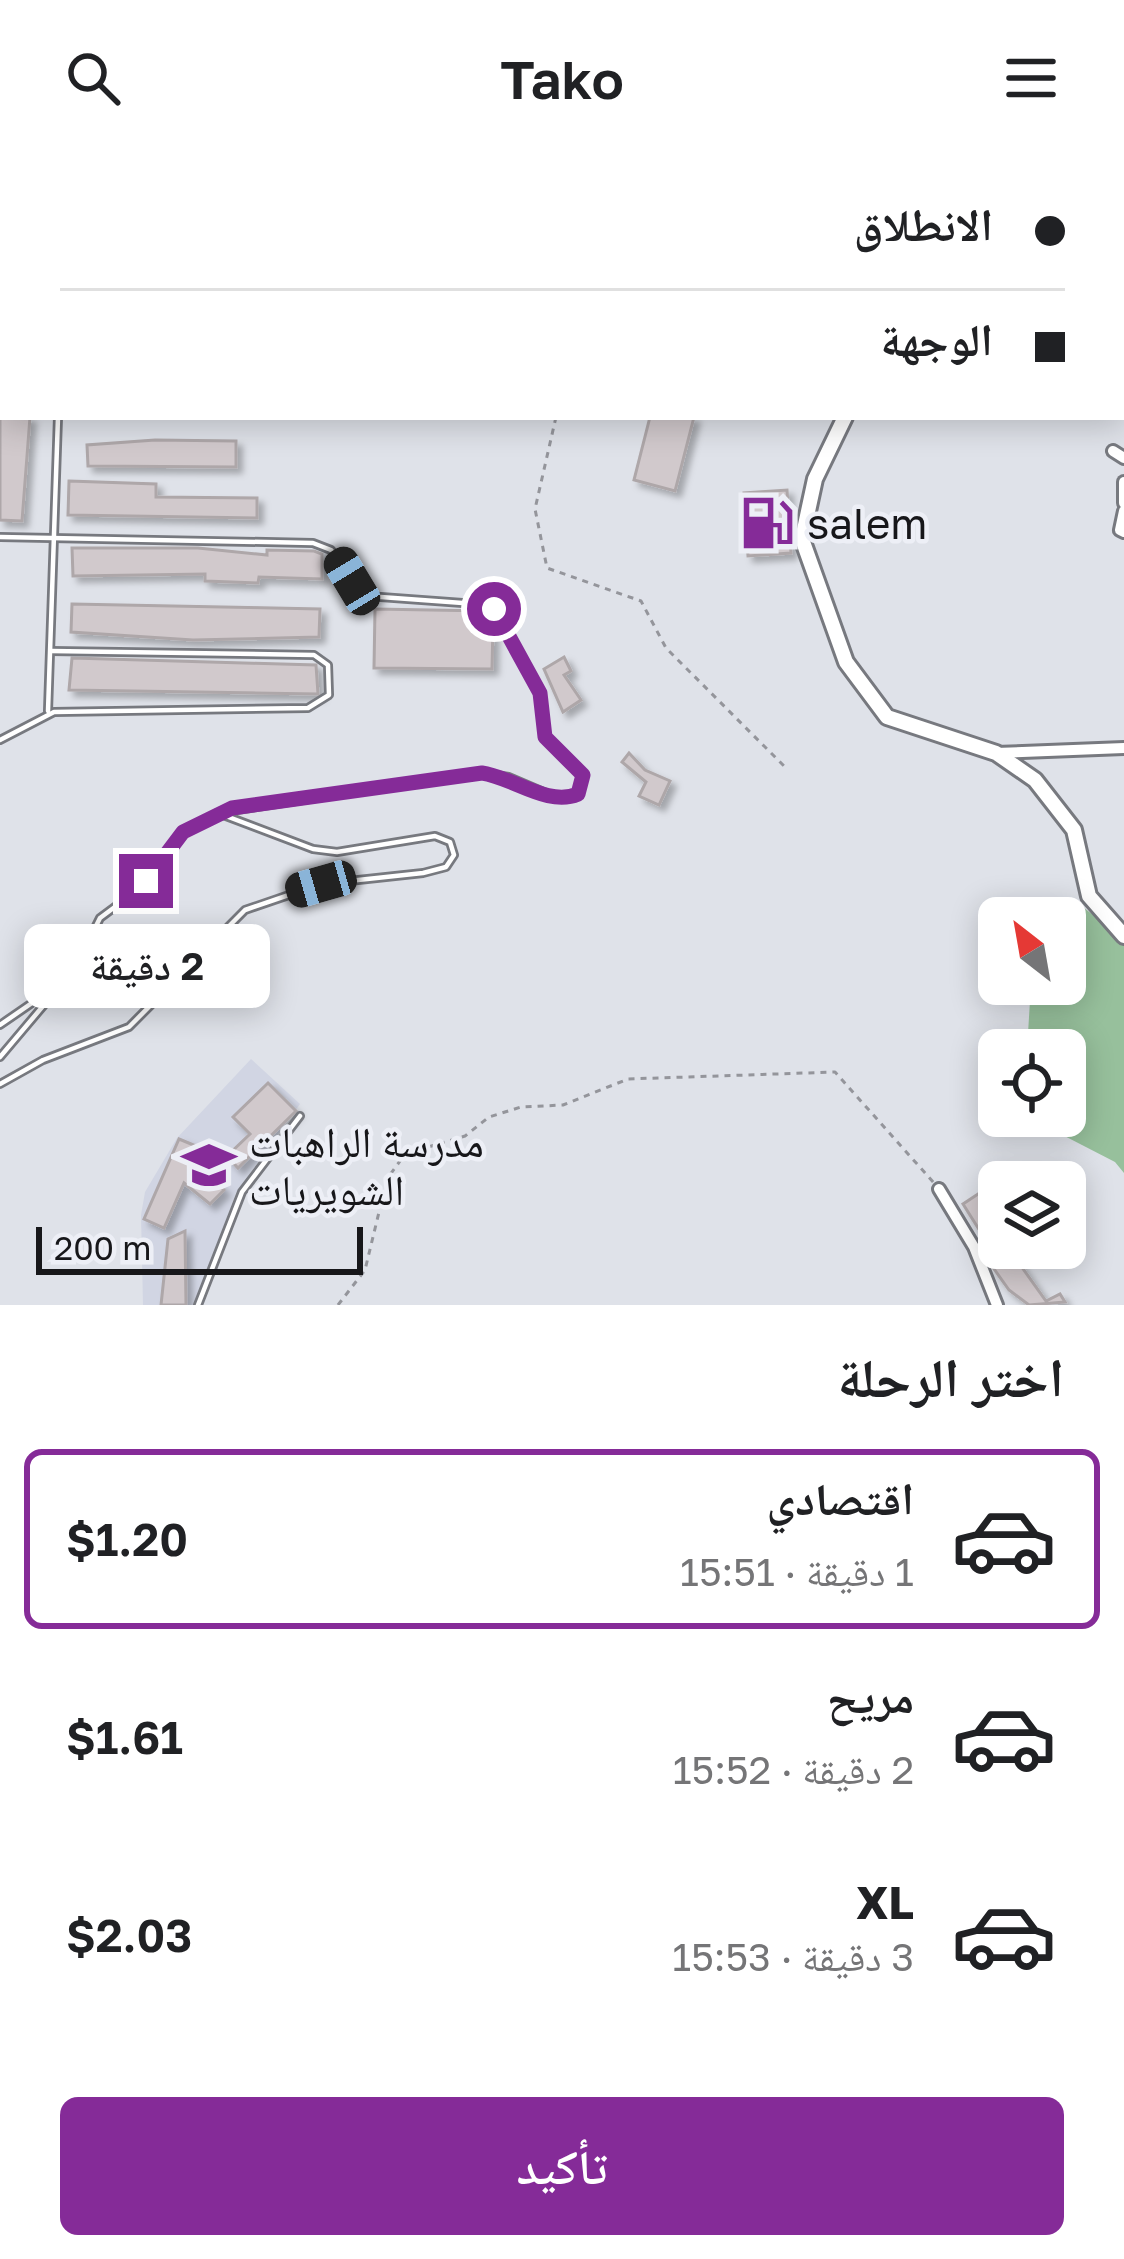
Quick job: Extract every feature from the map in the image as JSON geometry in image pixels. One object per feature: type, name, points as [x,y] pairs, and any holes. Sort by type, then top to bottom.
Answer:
[{"type":"street","points":[[844,420],[815,479],[802,539],[847,662],[887,717],[996,752],[1035,780],[1078,842],[1089,896],[1124,936]]},
{"type":"street","points":[[1124,482],[1120,530],[1124,532]]},
{"type":"street","points":[[996,752],[1124,748]]},
{"type":"street","points":[[939,1189],[974,1247],[998,1305]]},
{"type":"lane","points":[[48,713],[58,420]]},
{"type":"lane","points":[[0,538],[313,543],[332,550],[367,596],[490,605],[540,693],[545,737],[583,775],[584,785],[569,798],[482,773],[217,813],[183,832],[139,890],[100,918],[81,961],[0,1057]]},
{"type":"lane","points":[[0,740],[48,713],[308,708],[329,695],[328,665],[314,655],[51,651]]},
{"type":"lane","points":[[0,1084],[43,1060],[129,1027],[245,910],[321,884],[423,873],[446,867],[454,856],[450,842],[434,836],[337,852],[313,849],[217,813]]},
{"type":"lane","points":[[0,1025],[58,988]]},
{"type":"lane","points":[[198,1305],[242,1192],[300,1116]]},
{"type":"path","points":[[555,420],[535,509],[547,568],[641,601],[667,648],[788,770]]},
{"type":"path","points":[[338,1305],[365,1270],[387,1179],[405,1154],[465,1136],[489,1117],[521,1107],[563,1105],[628,1079],[835,1072],[939,1189]]},
{"type":"shaded area","name":"مدرسة الراهبات الشويريات","points":[[251,1059],[300,1104],[236,1193],[195,1305],[143,1305],[145,1192],[177,1138]]},
{"type":"green space","points":[[1086,909],[1124,939],[1124,1173],[1115,1162],[1066,1137],[1086,1137],[1086,1029],[1028,1029],[1030,1005],[1086,1005]]},
{"type":"building","points":[[0,420],[30,420],[22,521],[0,520]]},
{"type":"building","points":[[649,420],[693,420],[675,491],[634,480]]},
{"type":"building","points":[[236,441],[236,467],[88,466],[87,445]]},
{"type":"building","points":[[69,481],[156,484],[156,497],[257,498],[257,518],[68,515]]},
{"type":"building","name":"salem","points":[[787,490],[791,553],[748,556],[744,493]]},
{"type":"building","points":[[72,548],[198,548],[267,555],[267,550],[314,551],[322,554],[322,579],[259,577],[258,583],[205,581],[205,574],[73,576]]},
{"type":"building","points":[[72,604],[320,609],[319,637],[193,640],[71,632]]},
{"type":"building","points":[[375,609],[486,611],[493,624],[492,669],[374,668]]},
{"type":"building","points":[[564,657],[571,671],[564,675],[581,700],[563,712],[544,669]]},
{"type":"building","points":[[72,658],[316,665],[318,694],[69,690]]},
{"type":"building","points":[[629,753],[645,770],[670,781],[659,805],[639,796],[646,782],[622,762]]},
{"type":"building","points":[[268,1083],[296,1111],[238,1168],[227,1156],[250,1134],[233,1117]]},
{"type":"building","points":[[179,1139],[196,1146],[194,1161],[224,1190],[210,1204],[184,1183],[164,1228],[144,1219]]},
{"type":"building","points":[[978,1194],[978,1228],[963,1204]]},
{"type":"building","points":[[185,1231],[186,1305],[161,1305],[168,1239]]},
{"type":"building","points":[[994,1269],[1023,1269],[1046,1301],[1060,1294],[1065,1302],[1029,1305],[1009,1290]]},
{"type":"place","name":"salem","points":[[767,523]]},
{"type":"place","name":"مدرسة الراهبات الشويريات","points":[[209,1165]]},
{"type":"route","points":[[146,881],[157,860],[183,832],[198,821],[247,804],[482,773],[509,777],[558,798],[578,794],[583,775],[545,737],[540,693],[504,636],[494,609]]}]
